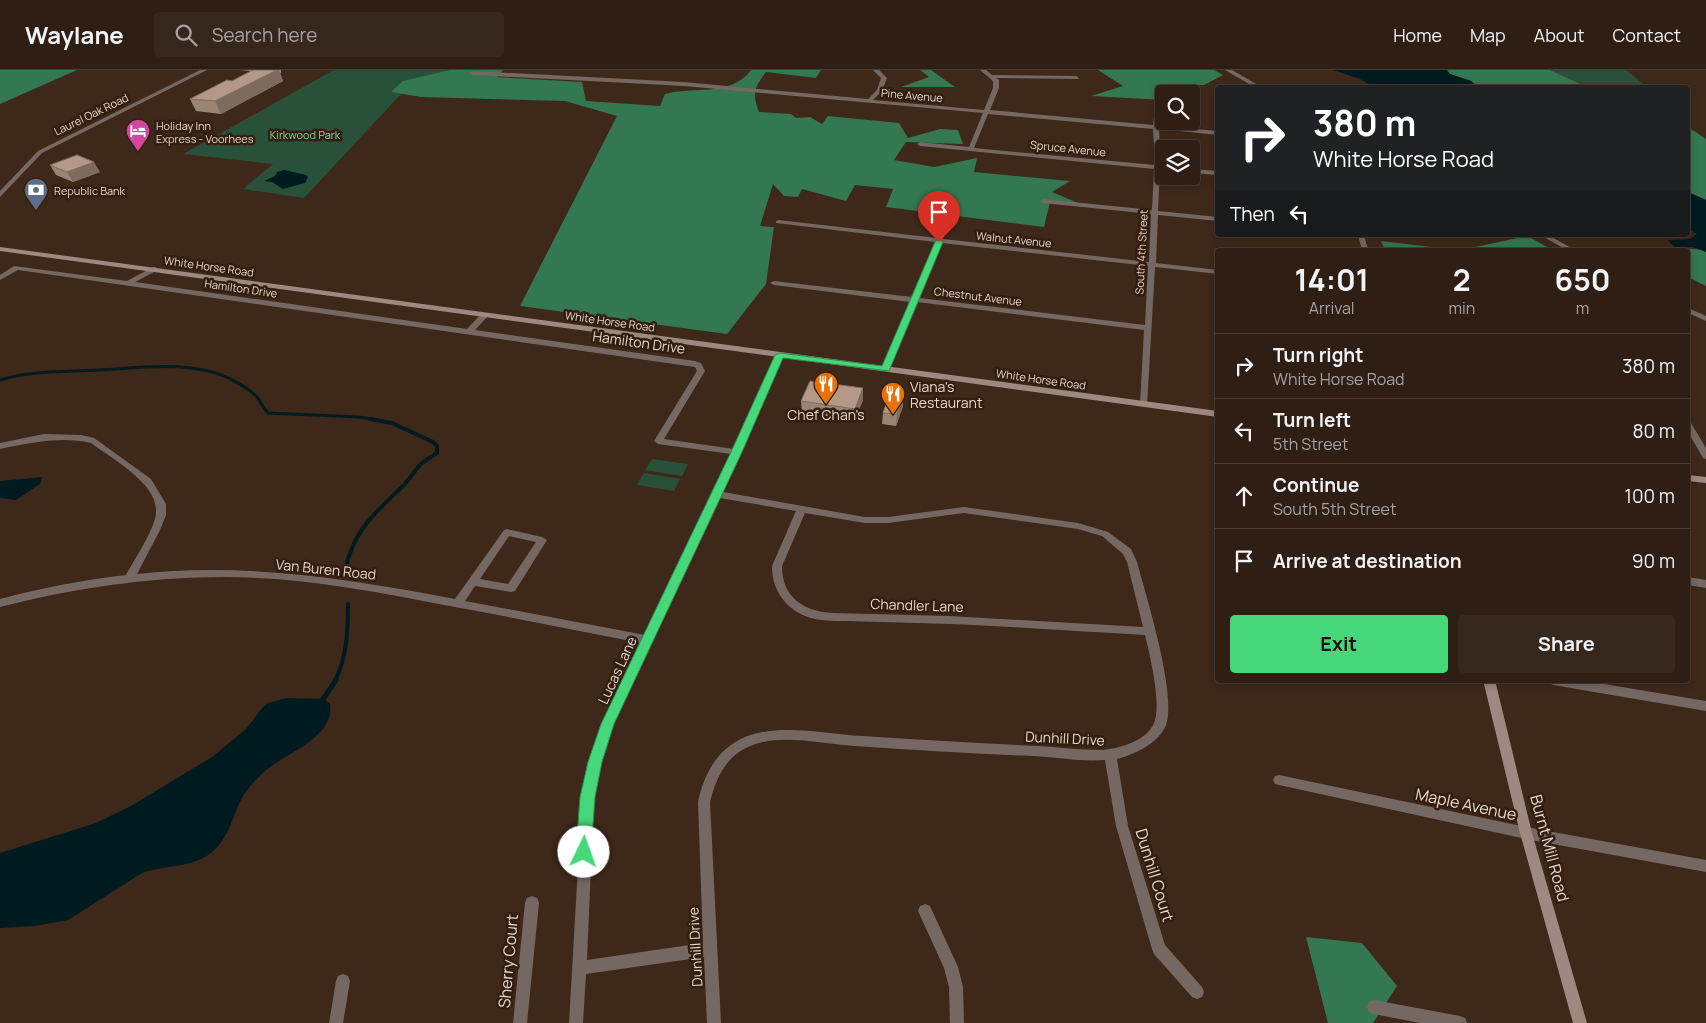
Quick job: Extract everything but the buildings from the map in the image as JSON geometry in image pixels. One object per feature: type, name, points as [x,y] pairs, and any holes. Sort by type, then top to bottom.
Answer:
[{"type":"main road","name":"White Horse Road","points":[[0,249],[1215,414]]},
{"type":"main road","points":[[1690,478],[1706,480]]},
{"type":"main road","name":"Burnt Mill Road","points":[[1490,683],[1526,833],[1580,1023]]},
{"type":"street","name":"Laurel Oak Road","points":[[0,195],[30,160],[40,152],[204,70]]},
{"type":"street","points":[[870,101],[879,91],[884,78],[876,70]]},
{"type":"street","points":[[971,149],[996,88],[996,80],[983,70]]},
{"type":"street","points":[[1228,70],[1256,85]]},
{"type":"street","points":[[604,80],[610,72]]},
{"type":"street","name":"Pine Avenue","points":[[472,73],[684,84],[1155,127]]},
{"type":"street","points":[[993,76],[1077,78]]},
{"type":"street","name":"Pine Avenue","points":[[1187,130],[1215,133]]},
{"type":"street","name":"Spruce Avenue","points":[[920,144],[1155,167]]},
{"type":"street","points":[[1200,171],[1215,173]]},
{"type":"street","name":"South 4th Street","points":[[1144,404],[1154,212],[1158,185]]},
{"type":"street","points":[[1043,201],[1215,219]]},
{"type":"street","points":[[885,369],[949,217]]},
{"type":"street","name":"Walnut Avenue","points":[[778,222],[939,242],[1215,272]]},
{"type":"street","points":[[1548,237],[1568,248]]},
{"type":"street","name":"Hamilton Drive","points":[[0,278],[17,268],[698,365],[701,371],[658,441],[737,452]]},
{"type":"street","points":[[129,283],[152,269]]},
{"type":"street","name":"Chestnut Avenue","points":[[774,283],[1149,328]]},
{"type":"street","points":[[1690,311],[1706,319]]},
{"type":"street","points":[[469,332],[485,315]]},
{"type":"street","name":"Lucas Lane","points":[[576,1023],[584,832],[591,779],[608,724],[737,452],[780,355]]},
{"type":"street","points":[[1690,428],[1706,456]]},
{"type":"street","points":[[0,446],[44,437],[81,438],[94,441],[148,481],[161,504],[161,515],[129,579]]},
{"type":"street","name":"Dunhill Drive","points":[[714,1023],[704,802],[711,774],[734,749],[760,738],[791,737],[930,747],[1110,755],[1140,745],[1153,735],[1160,725],[1164,711],[1161,687],[1132,562],[1126,552],[1105,534],[1078,526],[964,510],[875,521],[717,494]]},
{"type":"street","name":"Chandler Lane","points":[[802,509],[777,566],[776,576],[782,593],[797,607],[810,613],[820,616],[868,619],[920,619],[1148,630]]},
{"type":"street","points":[[458,604],[472,582],[508,532],[542,540],[511,588],[472,582]]},
{"type":"street","name":"Van Buren Road","points":[[0,603],[54,590],[129,579],[192,574],[287,576],[381,588],[647,640]]},
{"type":"street","points":[[1690,581],[1706,584]]},
{"type":"street","points":[[1571,683],[1706,706]]},
{"type":"street","name":"Dunhill Court","points":[[1110,755],[1122,826],[1159,949],[1197,992]]},
{"type":"street","name":"Maple Avenue","points":[[1280,780],[1526,833],[1706,866]]},
{"type":"street","name":"Sherry Court","points":[[520,1023],[532,903]]},
{"type":"street","points":[[925,911],[951,966],[956,987],[957,1023]]},
{"type":"street","points":[[579,968],[710,949]]},
{"type":"street","points":[[336,1023],[343,981]]},
{"type":"street","points":[[1374,1007],[1460,1023]]},
{"type":"green space","points":[[0,70],[77,70],[0,104]]},
{"type":"green space","name":"Kirkwood Park","points":[[334,70],[450,70],[391,92],[402,93],[304,198],[243,189],[273,164],[183,154]]},
{"type":"green space","points":[[450,70],[503,70],[497,77],[582,82],[586,101],[660,106],[665,94],[723,87],[743,78],[751,70],[821,70],[816,78],[766,72],[755,91],[755,100],[759,112],[791,114],[796,118],[810,117],[822,124],[828,116],[899,123],[908,138],[940,129],[958,130],[963,144],[906,142],[894,160],[934,167],[977,158],[974,172],[1070,181],[1052,192],[1078,203],[1050,202],[1044,227],[886,207],[893,189],[855,185],[846,201],[802,189],[798,197],[784,196],[773,184],[760,226],[774,227],[766,284],[727,334],[520,306],[617,116],[565,101],[421,97],[391,92],[403,81]]},
{"type":"green space","points":[[920,70],[931,70],[955,87],[901,87],[929,77]]},
{"type":"green space","points":[[1098,70],[1214,70],[1223,75],[1204,85],[1155,85],[1155,100],[1091,96],[1123,86]]},
{"type":"green space","points":[[1446,70],[1550,70],[1583,85],[1476,85],[1471,81],[1450,74]]},
{"type":"green space","points":[[1550,70],[1626,70],[1645,85],[1583,85]]},
{"type":"green space","points":[[1690,128],[1706,139],[1706,200],[1690,193]]},
{"type":"green space","points":[[1529,237],[1549,248],[1470,248]]},
{"type":"green space","points":[[1381,241],[1439,248],[1384,248]]},
{"type":"green space","points":[[1690,249],[1706,250],[1706,286],[1690,278]]},
{"type":"green space","points":[[652,459],[688,464],[682,476],[645,470]]},
{"type":"green space","points":[[644,473],[680,479],[674,491],[637,485]]},
{"type":"green space","points":[[1306,937],[1362,943],[1397,986],[1373,1023],[1328,1023]]},
{"type":"water","points":[[1333,70],[1447,70],[1450,74],[1471,81],[1476,85],[1370,85],[1360,79]]},
{"type":"water","points":[[284,170],[308,177],[305,183],[283,189],[272,182],[264,181],[275,176],[277,172]]},
{"type":"water","points":[[1690,193],[1706,200],[1706,252],[1693,247],[1674,247],[1668,240],[1690,239],[1697,234],[1690,230]]},
{"type":"water","points":[[42,477],[40,484],[16,500],[0,498],[0,481]]},
{"type":"water","points":[[287,698],[324,699],[330,704],[329,716],[325,726],[307,744],[274,764],[254,782],[241,799],[225,837],[211,853],[187,864],[142,873],[68,920],[35,926],[0,928],[0,853],[96,823],[131,806],[212,757],[246,729],[268,703]]},
{"type":"waterway","points":[[0,380],[24,374],[49,372],[165,366],[181,367],[214,372],[229,378],[254,394],[268,413],[359,417],[376,420]]},
{"type":"waterway","points":[[345,572],[353,545],[367,523],[406,483],[421,464],[437,453],[437,446],[433,442],[392,423],[370,419]]},
{"type":"waterway","points":[[335,681],[344,653],[348,604]]},
{"type":"waterway","points":[[321,702],[336,680]]},
{"type":"place","name":"Holiday Inn Express - Voorhees","points":[[138,152]]},
{"type":"place","name":"Republic Bank","points":[[36,211]]},
{"type":"place","name":"Chef Chan's","points":[[826,405]]},
{"type":"place","name":"Viana's Restaurant","points":[[893,415]]},
{"type":"route","points":[[584,852],[588,797],[595,762],[608,724],[737,452],[780,355],[885,369],[939,242]]}]
